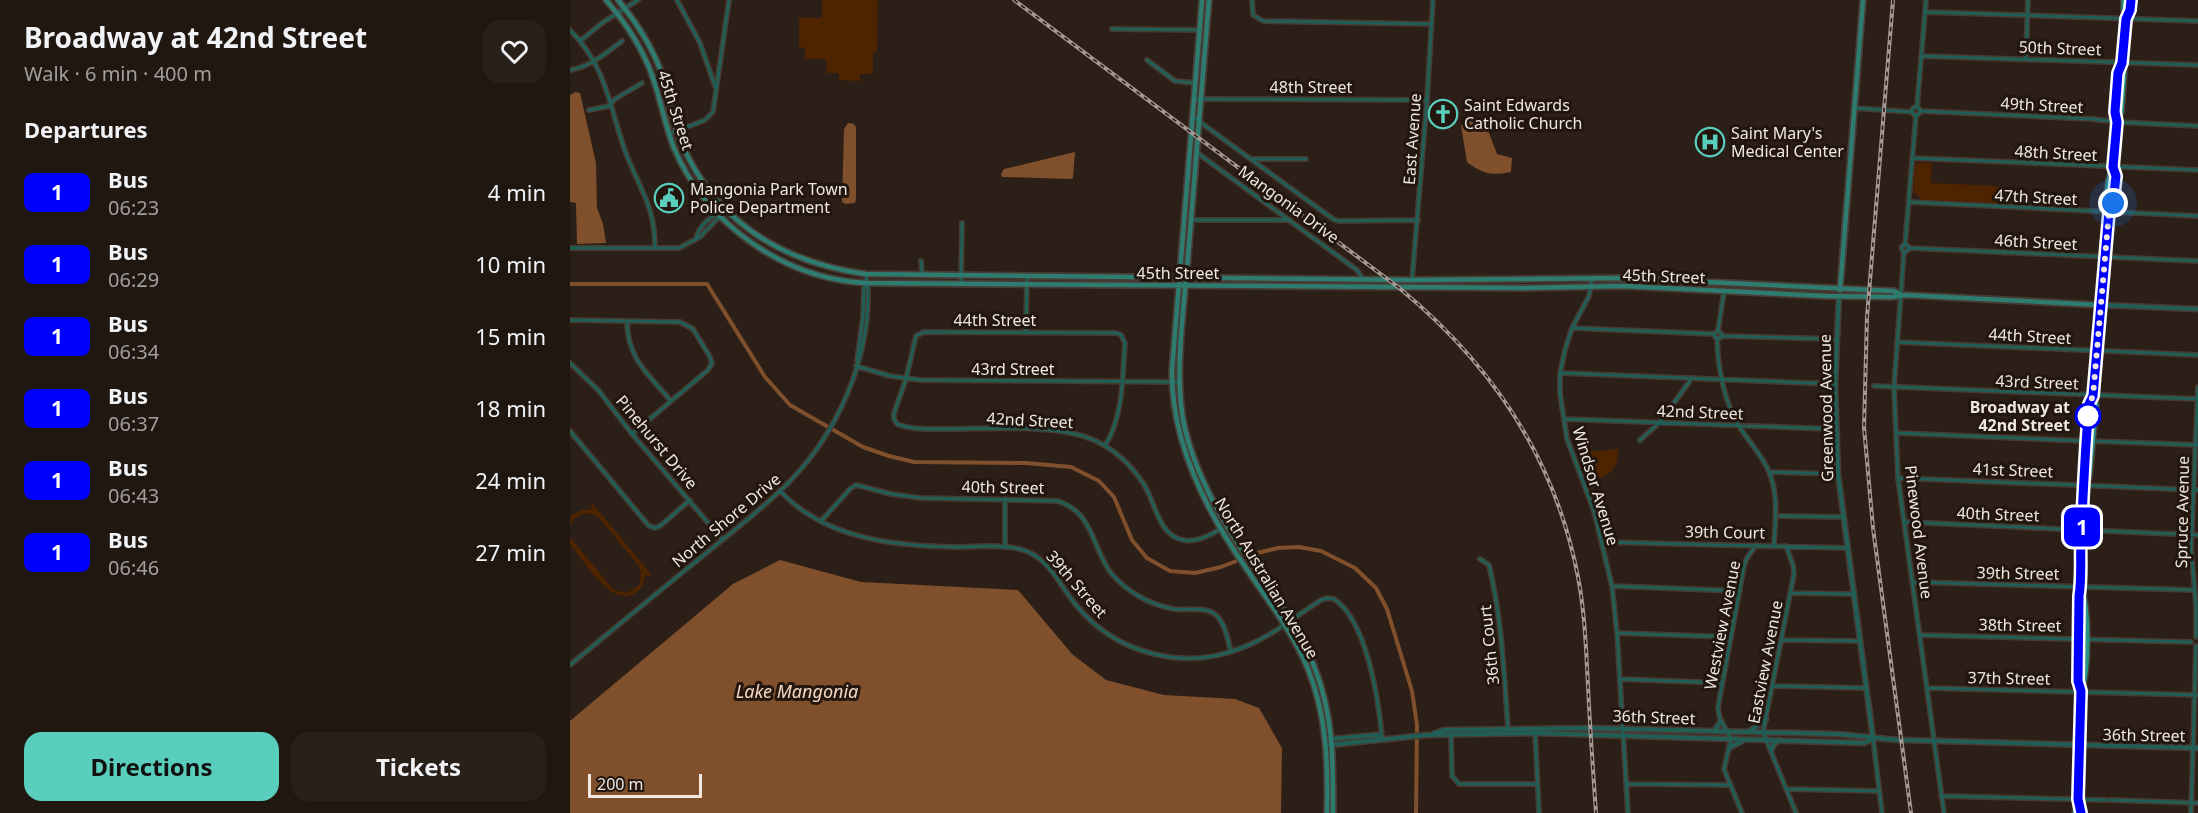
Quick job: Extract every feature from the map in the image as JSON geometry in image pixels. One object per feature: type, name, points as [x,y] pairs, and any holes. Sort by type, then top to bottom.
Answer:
[{"type":"main road","name":"45th Street","points":[[606,0],[634,36],[647,62],[669,135],[687,174],[719,214],[747,241],[780,260],[830,278],[866,284],[1511,288],[1592,286],[1839,293]]},
{"type":"main road","name":"45th Street","points":[[618,0],[626,9],[658,65],[677,131],[694,168],[726,210],[759,237],[790,254],[829,268],[866,274],[1412,280],[1592,278],[1732,282],[1892,297],[1901,295],[2102,305]]},
{"type":"main road","name":"North Australian Avenue","points":[[1183,277],[1202,0]]},
{"type":"main road","name":"North Australian Avenue","points":[[1209,0],[1191,220],[1172,382],[1175,414],[1203,494],[1221,530],[1285,624],[1314,684],[1322,713],[1326,743],[1327,813]]},
{"type":"main road","name":"Greenwood Avenue","points":[[1839,293],[1863,0]]},
{"type":"main road","points":[[2075,813],[2078,799],[2080,745],[2081,691],[2078,681],[2083,639],[2079,596],[2085,485],[2083,476],[2089,441],[2089,404],[2093,396],[2102,305],[2109,212],[2107,202],[2109,176],[2113,167],[2117,122],[2122,102],[2124,73],[2122,63],[2126,19],[2124,0]]},
{"type":"main road","points":[[2126,19],[2131,0]]},
{"type":"main road","points":[[1198,49],[1205,49]]},
{"type":"main road","name":"North Australian Avenue","points":[[1182,285],[1180,382],[1186,430],[1204,479],[1227,526],[1290,620],[1317,673],[1328,710],[1333,742],[1333,813]]},
{"type":"main road","points":[[2078,799],[2081,813]]},
{"type":"street","points":[[580,41],[602,23],[638,0]]},
{"type":"street","points":[[677,0],[700,43],[717,91]]},
{"type":"street","points":[[669,135],[710,117],[714,109],[729,0]]},
{"type":"street","points":[[1251,0],[1251,10],[1255,17],[1263,21],[1431,24]]},
{"type":"street","name":"East Avenue","points":[[1412,280],[1433,0]]},
{"type":"street","points":[[1904,252],[1909,248],[1905,245],[1916,115],[1920,111],[1917,107],[1926,0]]},
{"type":"street","points":[[2026,59],[2028,0]]},
{"type":"street","points":[[1925,12],[2198,21]]},
{"type":"street","points":[[1112,29],[1200,30]]},
{"type":"street","points":[[570,30],[595,61],[609,92],[628,157],[652,213],[655,248]]},
{"type":"street","points":[[570,70],[579,69],[595,61],[622,41]]},
{"type":"street","name":"50th Street","points":[[1922,56],[2198,65]]},
{"type":"street","points":[[1147,60],[1175,81],[1195,83]]},
{"type":"street","points":[[589,110],[609,106],[615,99],[642,83]]},
{"type":"street","name":"48th Street","points":[[1194,99],[1427,100]]},
{"type":"street","points":[[1912,112],[1913,108],[1917,107]]},
{"type":"street","points":[[1853,108],[1912,112],[1916,115]]},
{"type":"street","name":"49th Street","points":[[1920,111],[2198,126]]},
{"type":"street","points":[[1193,117],[1333,219],[1338,221],[1418,220]]},
{"type":"street","name":"Mangonia Drive","points":[[1196,152],[1292,220],[1357,270],[1363,279]]},
{"type":"street","name":"48th Street","points":[[1912,158],[2198,170]]},
{"type":"street","points":[[1253,159],[1306,159]]},
{"type":"street","name":"47th Street","points":[[1909,202],[2198,216]]},
{"type":"street","points":[[570,248],[679,248],[696,239],[697,234],[726,210]]},
{"type":"street","points":[[1191,220],[1292,220]]},
{"type":"street","points":[[961,284],[962,223]]},
{"type":"street","name":"Pinewood Avenue","points":[[1905,245],[1901,248],[1904,252],[1894,387],[1898,477],[1944,813]]},
{"type":"street","name":"46th Street","points":[[1909,248],[2198,261]]},
{"type":"street","points":[[921,261],[922,274]]},
{"type":"street","name":"North Shore Drive","points":[[570,665],[780,491],[809,460],[834,423],[847,395],[862,351],[866,329],[868,289],[866,274]]},
{"type":"street","points":[[1026,333],[1028,275]]},
{"type":"street","name":"Windsor Avenue","points":[[1592,278],[1589,296],[1572,328],[1564,350],[1560,373],[1560,394],[1567,439],[1589,495],[1612,586],[1628,813]]},
{"type":"street","name":"North Shore Drive","points":[[857,364],[866,284]]},
{"type":"street","points":[[1724,290],[1716,333],[1719,337],[1721,379],[1729,407],[1738,425],[1769,472],[1775,505],[1774,545]]},
{"type":"street","name":"Greenwood Avenue","points":[[1839,293],[1835,384],[1838,474],[1882,813]]},
{"type":"street","name":"45th Street","points":[[2102,305],[2198,309]]},
{"type":"street","points":[[570,320],[683,322],[693,329],[710,357],[711,366],[708,370],[632,434]]},
{"type":"street","points":[[627,321],[627,335],[633,353],[671,401]]},
{"type":"street","points":[[1572,328],[1716,333]]},
{"type":"street","points":[[859,340],[866,329]]},
{"type":"street","name":"44th Street","points":[[906,379],[915,339],[918,334],[924,332],[1119,334],[1125,343],[1122,382]]},
{"type":"street","points":[[1719,337],[1836,339]]},
{"type":"street","name":"44th Street","points":[[1897,342],[2198,355]]},
{"type":"street","name":"Pinehurst Drive","points":[[570,363],[599,390],[632,434],[722,539]]},
{"type":"street","name":"43rd Street","points":[[857,364],[906,379],[1180,382]]},
{"type":"street","points":[[1560,373],[1835,384]]},
{"type":"street","points":[[1640,440],[1660,422],[1692,378]]},
{"type":"street","name":"42nd Street","points":[[906,379],[894,416],[895,422],[901,426],[923,429],[1060,431],[1084,436],[1105,446],[1129,464],[1143,482],[1162,525],[1170,535],[1180,540],[1192,541],[1227,526]]},
{"type":"street","points":[[1105,446],[1118,419],[1122,382]]},
{"type":"street","name":"43rd Street","points":[[1874,386],[2198,399]]},
{"type":"street","name":"Spruce Avenue","points":[[2197,638],[2191,560],[2196,490],[2198,387]]},
{"type":"street","name":"42nd Street","points":[[1563,419],[1835,429]]},
{"type":"street","points":[[570,431],[649,526],[655,528],[660,526],[690,500]]},
{"type":"street","points":[[1896,433],[2197,445]]},
{"type":"street","points":[[1769,472],[1838,474]]},
{"type":"street","name":"41st Street","points":[[1898,477],[2196,490]]},
{"type":"street","name":"40th Street","points":[[821,521],[856,485],[908,497],[1051,499],[1072,507],[1086,522],[1106,565],[1123,586],[1137,596],[1163,607],[1180,610],[1203,609],[1214,613],[1223,624],[1231,652]]},
{"type":"street","name":"39th Street","points":[[780,491],[799,509],[821,521],[854,534],[891,543],[921,546],[1005,547],[1026,551],[1041,559],[1051,568],[1067,594],[1086,617],[1110,636],[1151,654],[1174,658],[1209,657],[1231,652],[1253,643],[1327,598],[1334,599],[1345,608],[1354,623],[1370,667],[1378,703],[1382,738]]},
{"type":"street","points":[[1005,499],[1005,547]]},
{"type":"street","points":[[1780,516],[1843,517]]},
{"type":"street","name":"40th Street","points":[[1905,522],[2198,536]]},
{"type":"street","name":"39th Court","points":[[1602,542],[1846,548]]},
{"type":"street","name":"Westview Avenue","points":[[1721,721],[1718,710],[1740,591],[1747,558],[1756,545]]},
{"type":"street","name":"Eastview Avenue","points":[[1786,546],[1794,571],[1763,732],[1796,813]]},
{"type":"street","name":"36th Court","points":[[1480,560],[1489,565],[1497,603],[1502,637],[1508,734]]},
{"type":"street","name":"39th Street","points":[[1912,582],[2195,590]]},
{"type":"street","points":[[1612,586],[1740,591]]},
{"type":"street","points":[[1790,593],[1853,594]]},
{"type":"street","points":[[1617,633],[1731,637]]},
{"type":"street","name":"38th Street","points":[[1920,635],[2191,642]]},
{"type":"street","points":[[2191,813],[2197,645],[2191,642],[2193,638],[2197,638]]},
{"type":"street","points":[[1782,640],[1859,641]]},
{"type":"street","points":[[1620,680],[1722,683]]},
{"type":"street","points":[[1773,686],[1865,688]]},
{"type":"street","name":"37th Street","points":[[1927,687],[2196,695]]},
{"type":"street","points":[[1749,732],[1766,719]]},
{"type":"street","points":[[1714,731],[1721,721],[1729,732],[1730,748],[1724,762],[1724,769],[1742,813]]},
{"type":"street","points":[[1534,727],[1539,813]]},
{"type":"street","name":"36th Street","points":[[1433,734],[1444,729],[1622,728],[1868,735],[1873,738],[1934,741],[2195,748]]},
{"type":"street","points":[[1451,729],[1452,776],[1457,783],[1465,785],[1537,783]]},
{"type":"street","name":"36th Street","points":[[1326,743],[1377,735],[1382,738],[1433,734],[1535,733],[1864,743],[1873,738]]},
{"type":"street","points":[[1730,748],[1745,739]]},
{"type":"street","points":[[1771,751],[1779,740]]},
{"type":"street","points":[[1626,784],[1731,785]]},
{"type":"street","points":[[1786,789],[1879,791]]},
{"type":"street","points":[[1941,796],[2198,803]]},
{"type":"shaded area","points":[[822,0],[878,0],[877,51],[873,51],[873,74],[860,74],[860,81],[839,80],[839,73],[827,73],[826,59],[805,59],[805,48],[799,47],[799,18],[822,18]]},
{"type":"shaded area","points":[[1918,162],[1932,163],[1931,183],[1999,186],[1999,203],[1921,200],[1917,194],[1913,193],[1915,165]]},
{"type":"shaded area","points":[[1618,449],[1617,461],[1613,470],[1600,479],[1594,480],[1587,455],[1589,452]]},
{"type":"shaded area","points":[[593,504],[651,574],[648,577],[645,574],[642,585],[634,594],[625,596],[616,594],[607,588],[570,544],[570,537],[614,590],[627,593],[639,585],[641,574],[639,566],[599,518],[591,514],[583,514],[579,515],[570,525],[572,516],[580,511],[593,510],[590,506]]},
{"type":"water","points":[[575,92],[580,93],[596,163],[597,208],[603,224],[606,243],[577,244],[576,203],[570,202],[570,95]]},
{"type":"water","points":[[1465,119],[1484,120],[1497,154],[1512,158],[1511,172],[1488,173],[1467,162],[1461,126]]},
{"type":"water","points":[[848,123],[856,127],[856,199],[855,203],[846,204],[842,202],[844,129]]},
{"type":"water","points":[[1075,152],[1073,178],[1070,179],[1002,177],[1001,174],[1004,169]]},
{"type":"water","name":"Lake Mangonia","points":[[780,560],[861,582],[1018,590],[1072,654],[1106,680],[1164,695],[1235,699],[1259,708],[1282,748],[1281,813],[570,813],[570,721],[733,584]]},
{"type":"waterway","points":[[570,284],[707,284],[765,377],[790,405],[863,447],[914,462],[1026,463],[1071,467],[1099,481],[1114,497],[1132,540],[1147,558],[1170,571],[1195,573],[1221,567],[1257,553],[1278,548],[1299,547],[1321,551],[1355,568],[1376,588],[1387,609],[1412,691],[1417,725],[1416,813]]},
{"type":"railway","points":[[1014,0],[1398,287],[1431,316],[1490,381],[1514,416],[1553,492],[1567,533],[1578,577],[1584,618],[1596,813]]},
{"type":"railway","points":[[1893,0],[1867,317],[1864,427],[1873,528],[1911,813]]},
{"type":"bus line","name":"1","points":[[2081,813],[2078,799],[2081,691],[2078,681],[2080,568],[2085,485],[2083,473],[2089,404],[2093,396],[2109,212],[2113,203],[2116,176],[2113,167],[2118,73],[2122,63],[2126,19],[2131,0]]},
{"type":"place","name":"Saint Edwards Catholic Church","points":[[1443,114]]},
{"type":"place","name":"Saint Mary's Medical Center","points":[[1710,142]]},
{"type":"place","name":"Mangonia Park Town Police Department","points":[[669,198]]},
{"type":"place","name":"Broadway at 42nd Street","points":[[2088,416]]},
{"type":"route","points":[[2088,416],[2088,423],[2089,404],[2093,396],[2109,212],[2113,203]]}]
